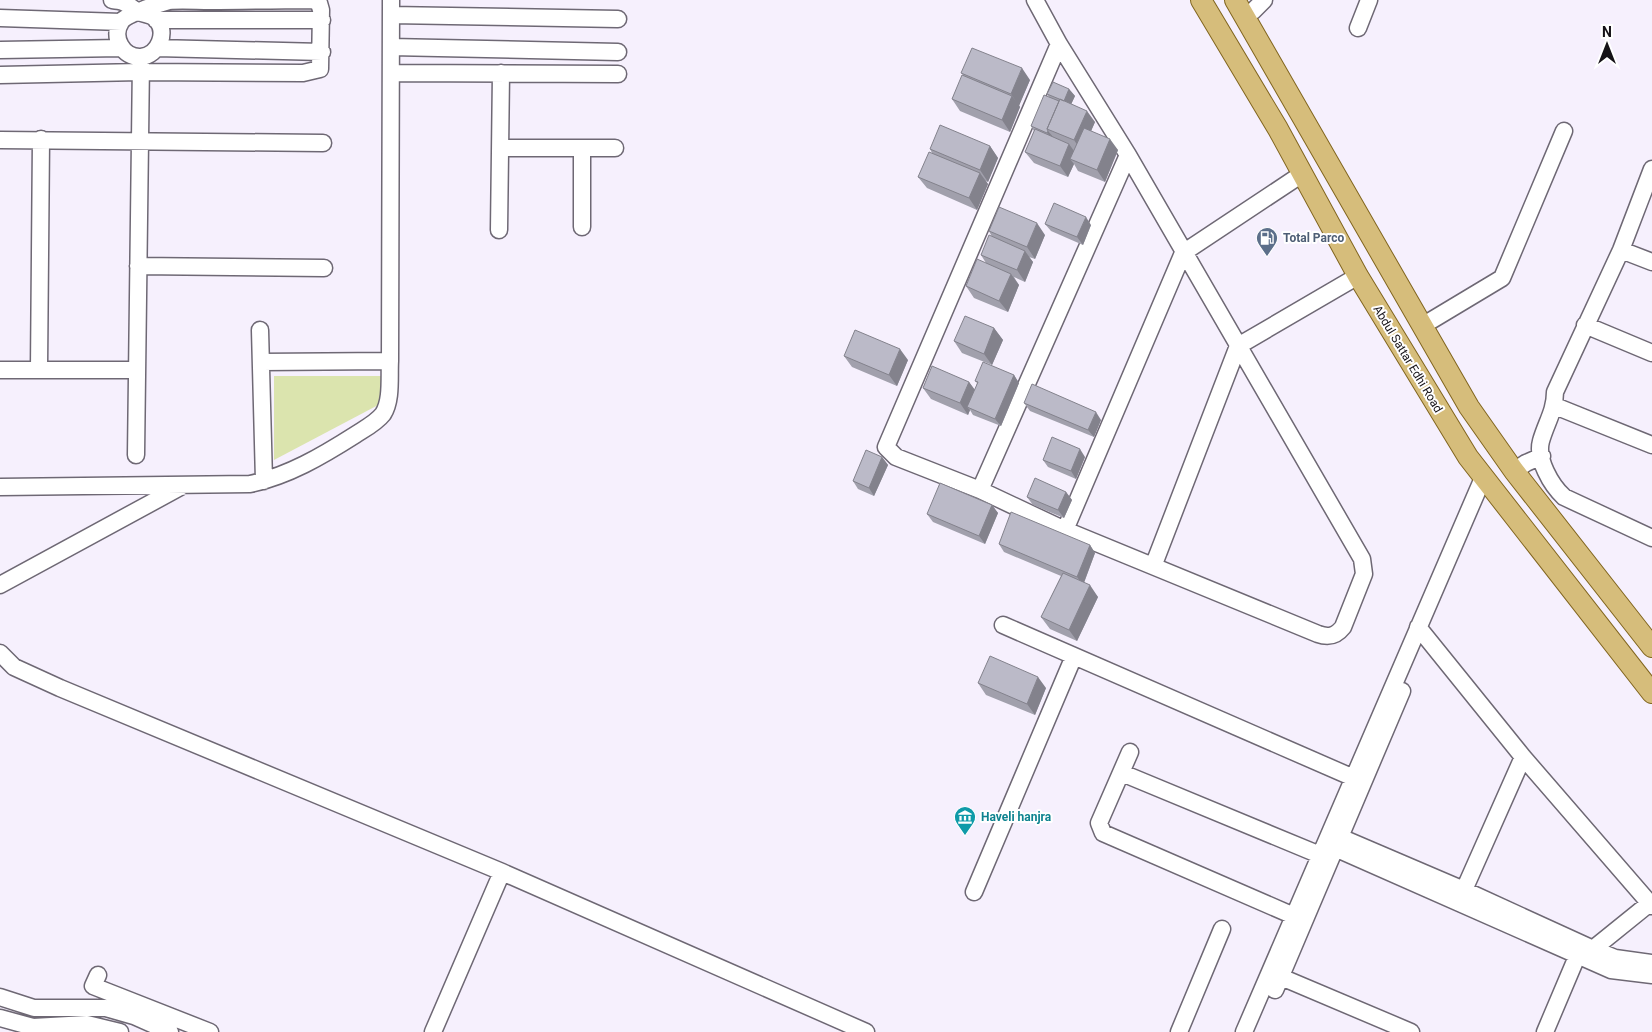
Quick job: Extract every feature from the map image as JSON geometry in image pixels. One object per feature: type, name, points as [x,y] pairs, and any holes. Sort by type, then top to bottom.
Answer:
[{"type":"main road","name":"Abdul Sattar Edhi Road","points":[[1201,0],[1278,129],[1358,276],[1468,457],[1652,693]]},
{"type":"main road","points":[[1240,8],[1469,407],[1514,471],[1652,647]]},
{"type":"street","points":[[112,0],[127,2],[138,12],[148,14],[156,20],[161,34],[157,48],[140,64],[136,455]]},
{"type":"street","points":[[0,75],[140,64],[303,73],[320,69],[322,20],[319,3],[313,0],[170,0],[128,15],[121,22],[117,35],[121,48],[140,64]]},
{"type":"street","points":[[1036,0],[1059,44],[1128,156],[1362,560],[1364,574],[1343,628],[1338,634],[1332,636],[1318,634],[1154,564],[1065,530],[980,490],[896,457],[886,447],[1059,44]]},
{"type":"street","points":[[1240,8],[1253,11],[1264,0]]},
{"type":"street","points":[[1358,28],[1369,0]]},
{"type":"street","points":[[0,487],[250,484],[264,481],[319,458],[370,425],[382,415],[388,403],[390,361],[391,8],[618,19]]},
{"type":"street","points":[[0,18],[121,22]]},
{"type":"street","points":[[156,20],[322,20]]},
{"type":"street","points":[[391,47],[618,52]]},
{"type":"street","points":[[0,50],[121,48]]},
{"type":"street","points":[[157,48],[322,52]]},
{"type":"street","points":[[391,72],[618,74]]},
{"type":"street","points":[[499,230],[500,73]]},
{"type":"street","points":[[1422,326],[1502,278],[1564,131]]},
{"type":"street","points":[[39,369],[42,139]]},
{"type":"street","points":[[0,140],[323,143]]},
{"type":"street","points":[[500,148],[615,148]]},
{"type":"street","points":[[582,148],[582,227]]},
{"type":"street","points":[[980,490],[1128,156]]},
{"type":"street","points":[[1652,169],[1621,250],[1555,392],[1555,406],[1541,443],[1542,456],[1555,488],[1564,497],[1652,538]]},
{"type":"street","points":[[1065,530],[1184,253],[1302,174]]},
{"type":"street","points":[[1621,250],[1652,262]]},
{"type":"street","points":[[138,266],[324,268]]},
{"type":"street","points":[[1154,564],[1238,346],[1358,276]]},
{"type":"street","points":[[1585,325],[1652,353]]},
{"type":"street","points":[[260,330],[264,481]]},
{"type":"street","points":[[260,362],[390,361]]},
{"type":"street","points":[[0,370],[137,370]]},
{"type":"street","points":[[1555,406],[1652,445]]},
{"type":"street","points":[[1514,471],[1526,462],[1542,456]]},
{"type":"street","points":[[1257,1032],[1281,977],[1331,844],[1421,631],[1487,482]]},
{"type":"street","points":[[0,585],[186,484]]},
{"type":"street","points":[[1003,625],[1359,780]]},
{"type":"street","points":[[1421,631],[1523,757],[1651,904],[1584,950],[1545,1032]]},
{"type":"street","points":[[0,653],[14,668],[502,872],[866,1032]]},
{"type":"street","points":[[974,892],[1074,656]]},
{"type":"street","points":[[1130,752],[1099,823],[1103,833],[1294,916]]},
{"type":"street","points":[[1462,896],[1523,757]]},
{"type":"street","points":[[1122,773],[1331,844],[1462,896],[1584,950],[1615,958],[1652,963]]},
{"type":"street","points":[[1244,1032],[1294,916],[1331,844]]},
{"type":"street","points":[[433,1032],[502,872]]},
{"type":"street","points":[[1179,1032],[1222,929]]},
{"type":"street","points":[[1584,950],[1611,970],[1652,975]]},
{"type":"street","points":[[98,975],[93,986],[210,1032]]},
{"type":"street","points":[[1281,977],[1411,1032]]},
{"type":"street","points":[[0,997],[34,1008],[106,1008],[134,1016],[170,1032]]},
{"type":"street","points":[[0,1018],[33,1027],[87,1024],[96,1029],[120,1032]]},
{"type":"green space","points":[[274,376],[382,376],[382,403],[274,460]]},
{"type":"building","points":[[972,48],[1022,68],[1011,94],[961,73]]},
{"type":"building","points":[[962,75],[1012,96],[1002,120],[952,99]]},
{"type":"building","points":[[1053,82],[1069,89],[1064,101],[1047,94]]},
{"type":"building","points":[[1044,95],[1059,101],[1047,133],[1031,126]]},
{"type":"building","points":[[1060,99],[1087,111],[1074,140],[1047,129]]},
{"type":"building","points":[[940,125],[990,146],[980,170],[930,149]]},
{"type":"building","points":[[1084,128],[1110,139],[1097,170],[1070,159]]},
{"type":"building","points":[[1035,129],[1069,144],[1060,166],[1025,152]]},
{"type":"building","points":[[929,152],[980,173],[969,198],[918,177]]},
{"type":"building","points":[[1054,203],[1086,217],[1077,237],[1045,224]]},
{"type":"building","points":[[999,207],[1037,223],[1027,247],[989,231]]},
{"type":"building","points":[[989,235],[1025,251],[1017,270],[981,255]]},
{"type":"building","points":[[977,259],[1011,274],[999,301],[966,286]]},
{"type":"building","points":[[965,316],[994,328],[984,354],[954,341]]},
{"type":"building","points":[[855,330],[900,349],[889,375],[844,356]]},
{"type":"building","points":[[983,362],[1014,375],[995,419],[967,407],[978,382],[975,381]]},
{"type":"building","points":[[932,366],[969,382],[960,403],[923,388]]},
{"type":"building","points":[[1032,384],[1096,412],[1088,430],[1024,403]]},
{"type":"building","points":[[1052,437],[1080,449],[1071,471],[1043,460]]},
{"type":"building","points":[[866,450],[882,457],[869,488],[853,481]]},
{"type":"building","points":[[1035,478],[1066,492],[1058,510],[1027,497]]},
{"type":"building","points":[[940,483],[992,505],[979,536],[927,514]]},
{"type":"building","points":[[1011,512],[1090,545],[1077,577],[999,544]]},
{"type":"building","points":[[1063,573],[1090,585],[1069,630],[1041,617]]},
{"type":"building","points":[[990,656],[1038,677],[1027,704],[978,683]]},
{"type":"place","name":"Total Parco","points":[[1267,257]]},
{"type":"place","name":"Haveli hanjra","points":[[965,836]]}]
